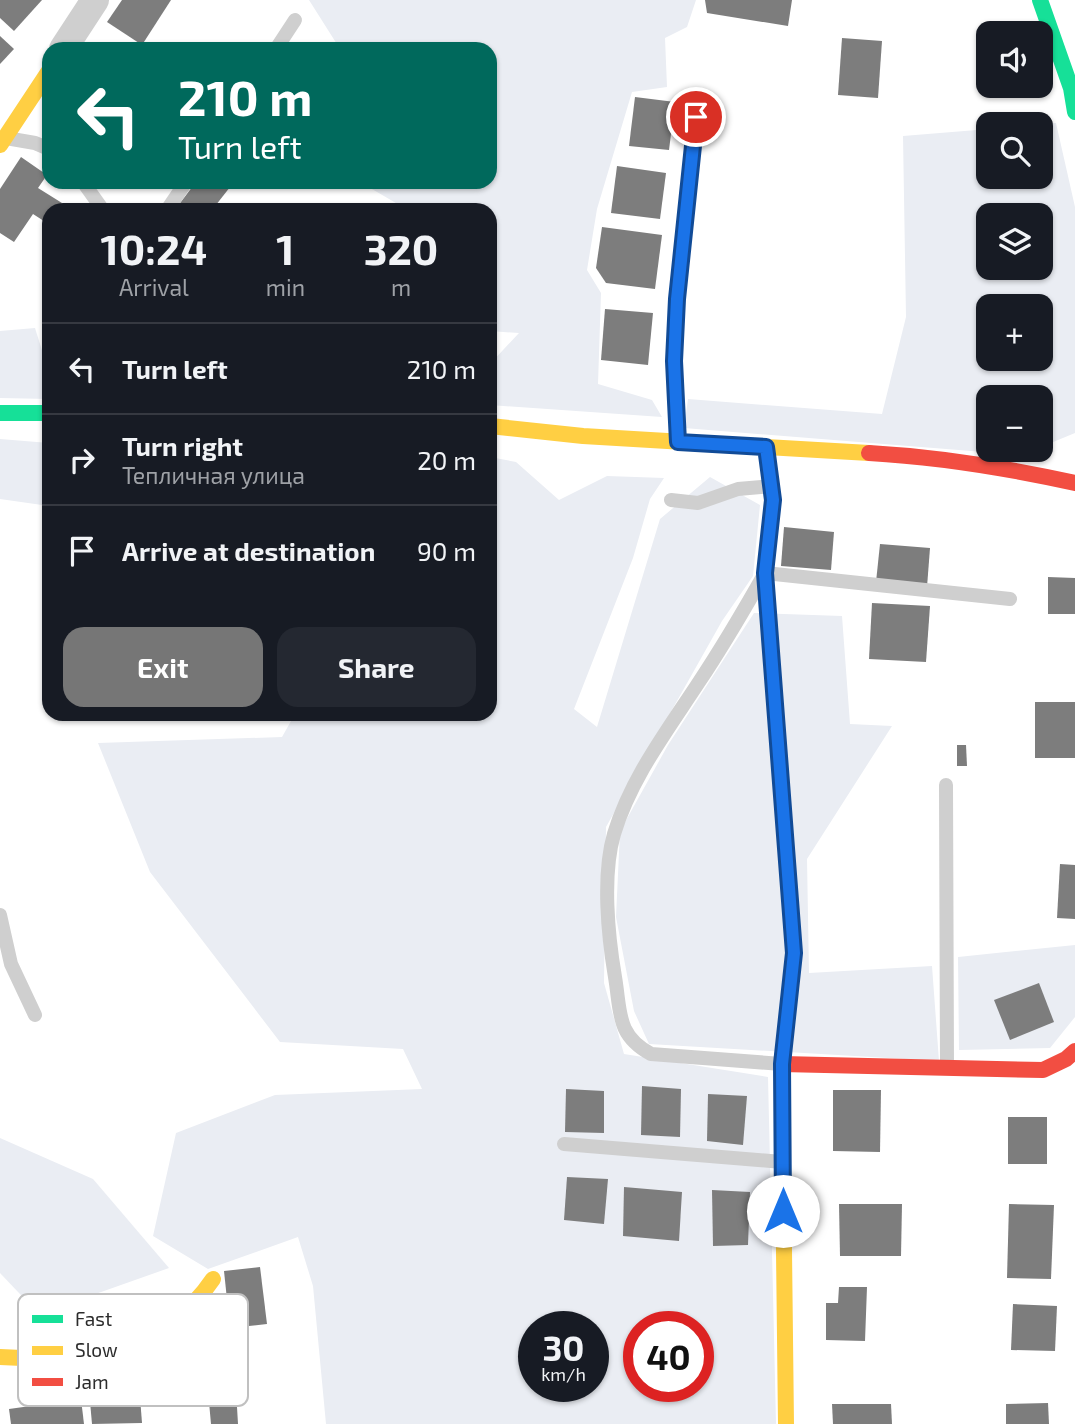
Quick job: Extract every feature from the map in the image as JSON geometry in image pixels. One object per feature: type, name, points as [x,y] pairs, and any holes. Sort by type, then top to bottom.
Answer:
[{"type":"street","points":[[68,42],[95,0]]},
{"type":"street","points":[[1040,0],[1071,88],[1075,112]]},
{"type":"street","points":[[3,141],[42,82]]},
{"type":"street","points":[[0,412],[42,413]]},
{"type":"street","points":[[497,427],[678,442],[936,457],[1013,469],[1075,483]]},
{"type":"street","points":[[786,1424],[782,1064],[947,1070],[1043,1070],[1066,1059],[1075,1051]]},
{"type":"street","points":[[206,1294],[214,1279]]},
{"type":"street","points":[[0,1357],[18,1359]]},
{"type":"lane","points":[[281,42],[295,20]]},
{"type":"lane","points":[[678,442],[674,361],[677,299],[696,117]]},
{"type":"lane","points":[[3,141],[42,146]]},
{"type":"lane","points":[[765,573],[720,650],[637,776],[613,836],[608,875],[610,950],[624,1030],[633,1044],[650,1054],[782,1064],[794,953],[765,573],[773,486],[766,447]]},
{"type":"lane","points":[[671,500],[698,503],[738,489],[773,486]]},
{"type":"lane","points":[[765,573],[1010,599]]},
{"type":"lane","points":[[946,785],[947,1070]]},
{"type":"lane","points":[[0,915],[11,964],[35,1015]]},
{"type":"lane","points":[[564,1144],[783,1162]]},
{"type":"shaded area","points":[[309,0],[696,0],[687,27],[665,38],[667,87],[632,92],[597,209],[587,270],[601,293],[598,384],[652,400],[662,417],[497,405],[497,357],[519,333],[497,331],[497,203],[396,203],[372,189],[497,189],[497,42],[336,42]]},
{"type":"shaded area","points":[[1053,123],[1056,123],[1075,207],[1075,433],[1053,442],[1053,385],[976,385],[976,451],[684,428],[688,399],[882,414],[906,317],[903,136],[976,130],[976,189],[1053,189]]},
{"type":"shaded area","points":[[35,328],[42,350],[42,399],[0,398],[0,331]]},
{"type":"shaded area","points":[[0,439],[42,442],[42,505],[0,499]]},
{"type":"shaded area","points":[[497,458],[516,462],[559,500],[607,476],[664,478],[650,499],[633,558],[574,709],[597,727],[660,519],[710,477],[760,505],[753,576],[722,621],[606,827],[604,983],[624,1054],[768,1077],[776,1424],[326,1424],[313,1286],[298,1237],[208,1269],[153,1236],[176,1133],[275,1095],[422,1089],[403,1049],[280,1042],[150,872],[98,743],[282,737],[291,721],[497,721]]},
{"type":"shaded area","points":[[754,613],[842,616],[850,724],[892,726],[807,859],[809,973],[932,966],[939,1061],[649,1044],[634,1011],[616,917],[620,831],[668,745]]},
{"type":"shaded area","points":[[1075,945],[1075,1017],[1050,1048],[959,1050],[958,957]]},
{"type":"shaded area","points":[[0,1138],[93,1179],[169,1268],[96,1294],[20,1294],[0,1273]]},
{"type":"building","points":[[0,0],[42,0],[14,31],[0,18]]},
{"type":"building","points":[[122,0],[171,0],[144,42],[137,42],[107,22]]},
{"type":"building","points":[[705,0],[792,0],[788,26],[707,13]]},
{"type":"building","points":[[0,36],[14,49],[0,64]]},
{"type":"building","points":[[842,38],[882,41],[878,98],[838,95]]},
{"type":"building","points":[[635,97],[675,102],[669,150],[629,146]]},
{"type":"building","points":[[21,157],[42,172],[42,182],[38,188],[62,203],[42,203],[42,220],[33,214],[14,242],[0,233],[0,189]]},
{"type":"building","points":[[617,166],[666,173],[660,219],[611,213]]},
{"type":"building","points":[[191,189],[228,189],[218,203],[180,203]]},
{"type":"building","points":[[602,227],[662,235],[655,289],[606,283],[596,268]]},
{"type":"building","points":[[605,309],[653,313],[648,365],[601,360]]},
{"type":"building","points":[[784,527],[834,532],[831,570],[781,566]]},
{"type":"building","points":[[880,544],[930,548],[927,587],[876,582]]},
{"type":"building","points":[[1048,577],[1075,578],[1075,614],[1048,614]]},
{"type":"building","points":[[872,603],[930,606],[926,662],[869,659]]},
{"type":"building","points":[[1035,702],[1075,702],[1075,758],[1035,758]]},
{"type":"building","points":[[957,745],[966,745],[967,766],[957,766]]},
{"type":"building","points":[[1060,864],[1075,865],[1075,919],[1057,918]]},
{"type":"building","points":[[1039,983],[1054,1022],[1010,1040],[994,1000]]},
{"type":"building","points":[[642,1086],[681,1089],[680,1137],[641,1135]]},
{"type":"building","points":[[566,1089],[604,1091],[604,1133],[565,1132]]},
{"type":"building","points":[[833,1090],[881,1090],[880,1152],[833,1151]]},
{"type":"building","points":[[708,1094],[747,1096],[743,1145],[707,1141]]},
{"type":"building","points":[[1008,1117],[1047,1117],[1047,1164],[1008,1164]]},
{"type":"building","points":[[567,1177],[608,1179],[604,1224],[564,1220]]},
{"type":"building","points":[[624,1187],[682,1192],[679,1241],[623,1236]]},
{"type":"building","points":[[712,1190],[750,1192],[748,1245],[713,1246]]},
{"type":"building","points":[[839,1204],[902,1204],[901,1256],[840,1256]]},
{"type":"building","points":[[1009,1204],[1054,1205],[1051,1279],[1007,1278]]},
{"type":"building","points":[[260,1267],[267,1324],[248,1326],[248,1294],[226,1294],[224,1271]]},
{"type":"building","points":[[839,1287],[867,1287],[865,1341],[826,1340],[826,1303],[838,1303]]},
{"type":"building","points":[[1013,1304],[1057,1306],[1055,1351],[1011,1350]]},
{"type":"building","points":[[1048,1403],[1049,1424],[1006,1424],[1006,1404]]},
{"type":"building","points":[[832,1404],[891,1404],[892,1424],[833,1424]]},
{"type":"building","points":[[31,1406],[82,1406],[84,1424],[11,1424],[9,1409]]},
{"type":"building","points":[[90,1406],[141,1406],[142,1423],[92,1424]]},
{"type":"building","points":[[209,1406],[237,1406],[238,1424],[211,1424]]},
{"type":"traffic: fast","points":[[1040,0],[1071,88],[1075,112]]},
{"type":"traffic: fast","points":[[0,413],[42,413]]},
{"type":"traffic: slow","points":[[0,145],[42,82]]},
{"type":"traffic: slow","points":[[497,427],[583,436],[869,453]]},
{"type":"traffic: slow","points":[[782,1077],[786,1424]]},
{"type":"traffic: slow","points":[[201,1294],[213,1279]]},
{"type":"traffic: slow","points":[[0,1357],[18,1358]]},
{"type":"traffic: jam","points":[[869,453],[973,464],[1075,483]]},
{"type":"traffic: jam","points":[[782,1077],[782,1064],[1043,1070],[1066,1059],[1075,1051]]},
{"type":"route","points":[[696,117],[677,299],[674,361],[678,442],[766,447],[773,486],[765,573],[794,953],[782,1064],[783,1211]]}]
